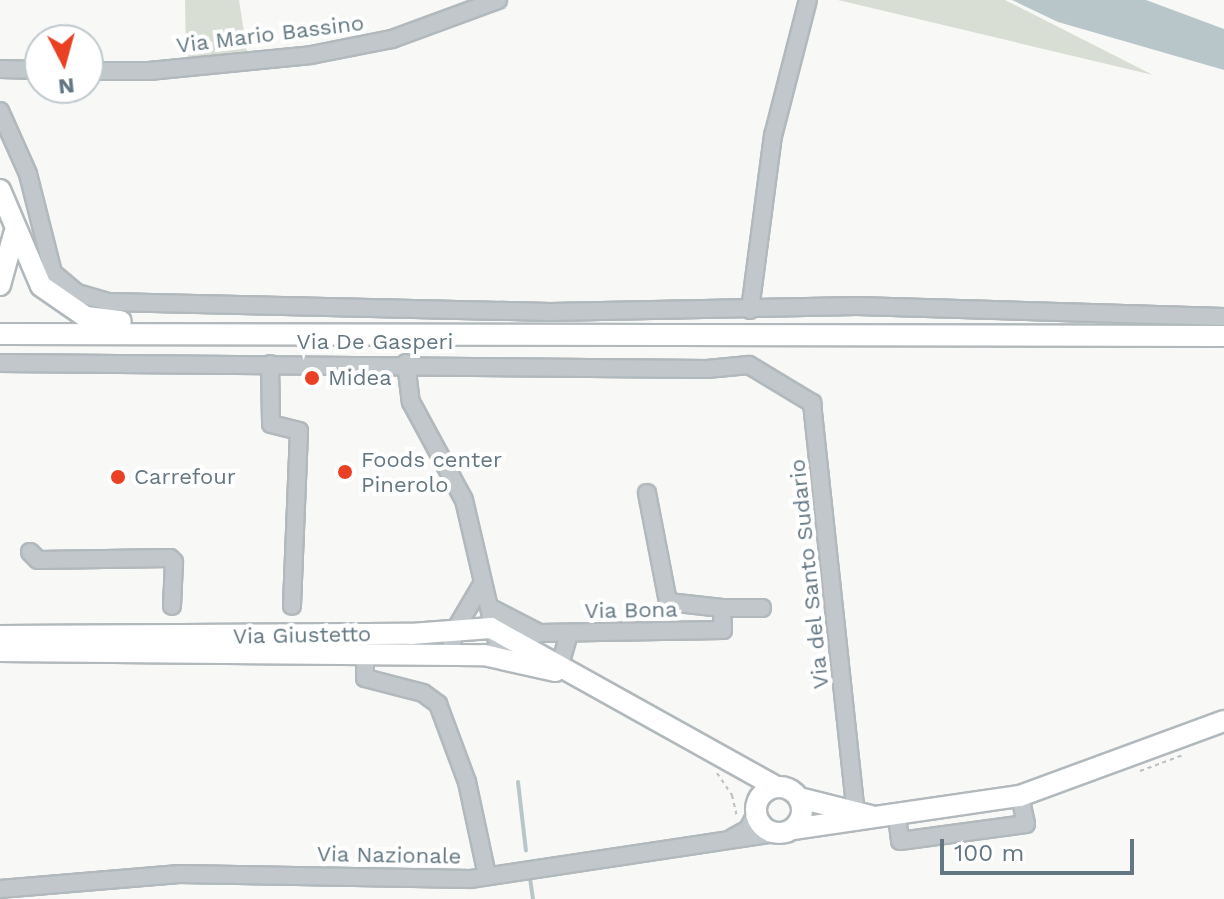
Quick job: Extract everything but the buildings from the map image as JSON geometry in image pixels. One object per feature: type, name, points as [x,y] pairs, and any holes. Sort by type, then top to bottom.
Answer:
[{"type":"main road","points":[[0,190],[41,286],[86,317],[243,322],[308,333]]},
{"type":"main road","points":[[0,285],[15,230]]},
{"type":"main road","points":[[0,334],[1224,336]]},
{"type":"main road","name":"Via Giustetto","points":[[0,636],[455,630],[480,626],[518,640],[723,767],[777,787]]},
{"type":"main road","name":"Via Giustetto","points":[[0,651],[484,655],[534,663],[589,682]]},
{"type":"main road","points":[[890,817],[856,813],[799,798],[777,787],[757,809],[762,826],[784,831],[890,817],[1020,796],[1224,721]]},
{"type":"main road","name":"Via Giustetto","points":[[723,767],[757,809]]},
{"type":"main road","points":[[784,831],[803,812],[799,798]]},
{"type":"street","name":"Via Mario Bassino","points":[[104,71],[149,71],[311,55],[392,39],[498,0]]},
{"type":"street","points":[[750,310],[773,136],[808,0]]},
{"type":"street","points":[[0,69],[24,70]]},
{"type":"street","points":[[0,111],[28,174],[53,273],[77,293],[98,299],[535,312],[857,306],[1224,317]]},
{"type":"street","name":"Via De Gasperi","points":[[0,363],[406,363],[707,369],[749,365]]},
{"type":"street","points":[[406,363],[411,402],[464,500],[481,586],[498,631],[484,655]]},
{"type":"street","points":[[270,364],[271,424],[299,431],[292,606]]},
{"type":"street","name":"Via del Santo Sudario","points":[[749,365],[812,403],[856,813]]},
{"type":"street","points":[[647,493],[668,602],[722,608],[762,608]]},
{"type":"street","points":[[30,552],[38,560],[170,558],[174,562],[172,606]]},
{"type":"street","points":[[450,654],[455,630],[481,586]]},
{"type":"street","points":[[489,607],[539,633]]},
{"type":"street","name":"Via Bona","points":[[539,633],[723,630],[722,608]]},
{"type":"street","points":[[484,655],[539,633]]},
{"type":"street","points":[[560,665],[569,633]]},
{"type":"street","points":[[365,654],[365,678],[423,693],[438,704],[467,782],[487,875]]},
{"type":"street","points":[[890,817],[900,841],[1026,824],[1020,796]]},
{"type":"street","points":[[736,836],[757,809]]},
{"type":"street","name":"Via Nazionale","points":[[0,889],[57,892],[179,874],[487,875],[784,831]]},
{"type":"path","points":[[1135,772],[1188,752]]},
{"type":"path","points":[[723,767],[732,795],[736,836]]},
{"type":"shaded area","points":[[185,0],[239,0],[247,51],[186,59]]},
{"type":"shaded area","points":[[838,0],[1005,0],[1153,75]]},
{"type":"shaded area","points":[[1012,0],[1146,0],[1224,29],[1224,70],[1058,22]]},
{"type":"waterway","points":[[518,782],[526,851]]},
{"type":"waterway","points":[[530,878],[533,899]]},
{"type":"place","name":"Midea","points":[[312,378]]},
{"type":"place","name":"Foods center Pinerolo","points":[[345,472]]},
{"type":"place","name":"Carrefour","points":[[118,477]]}]
